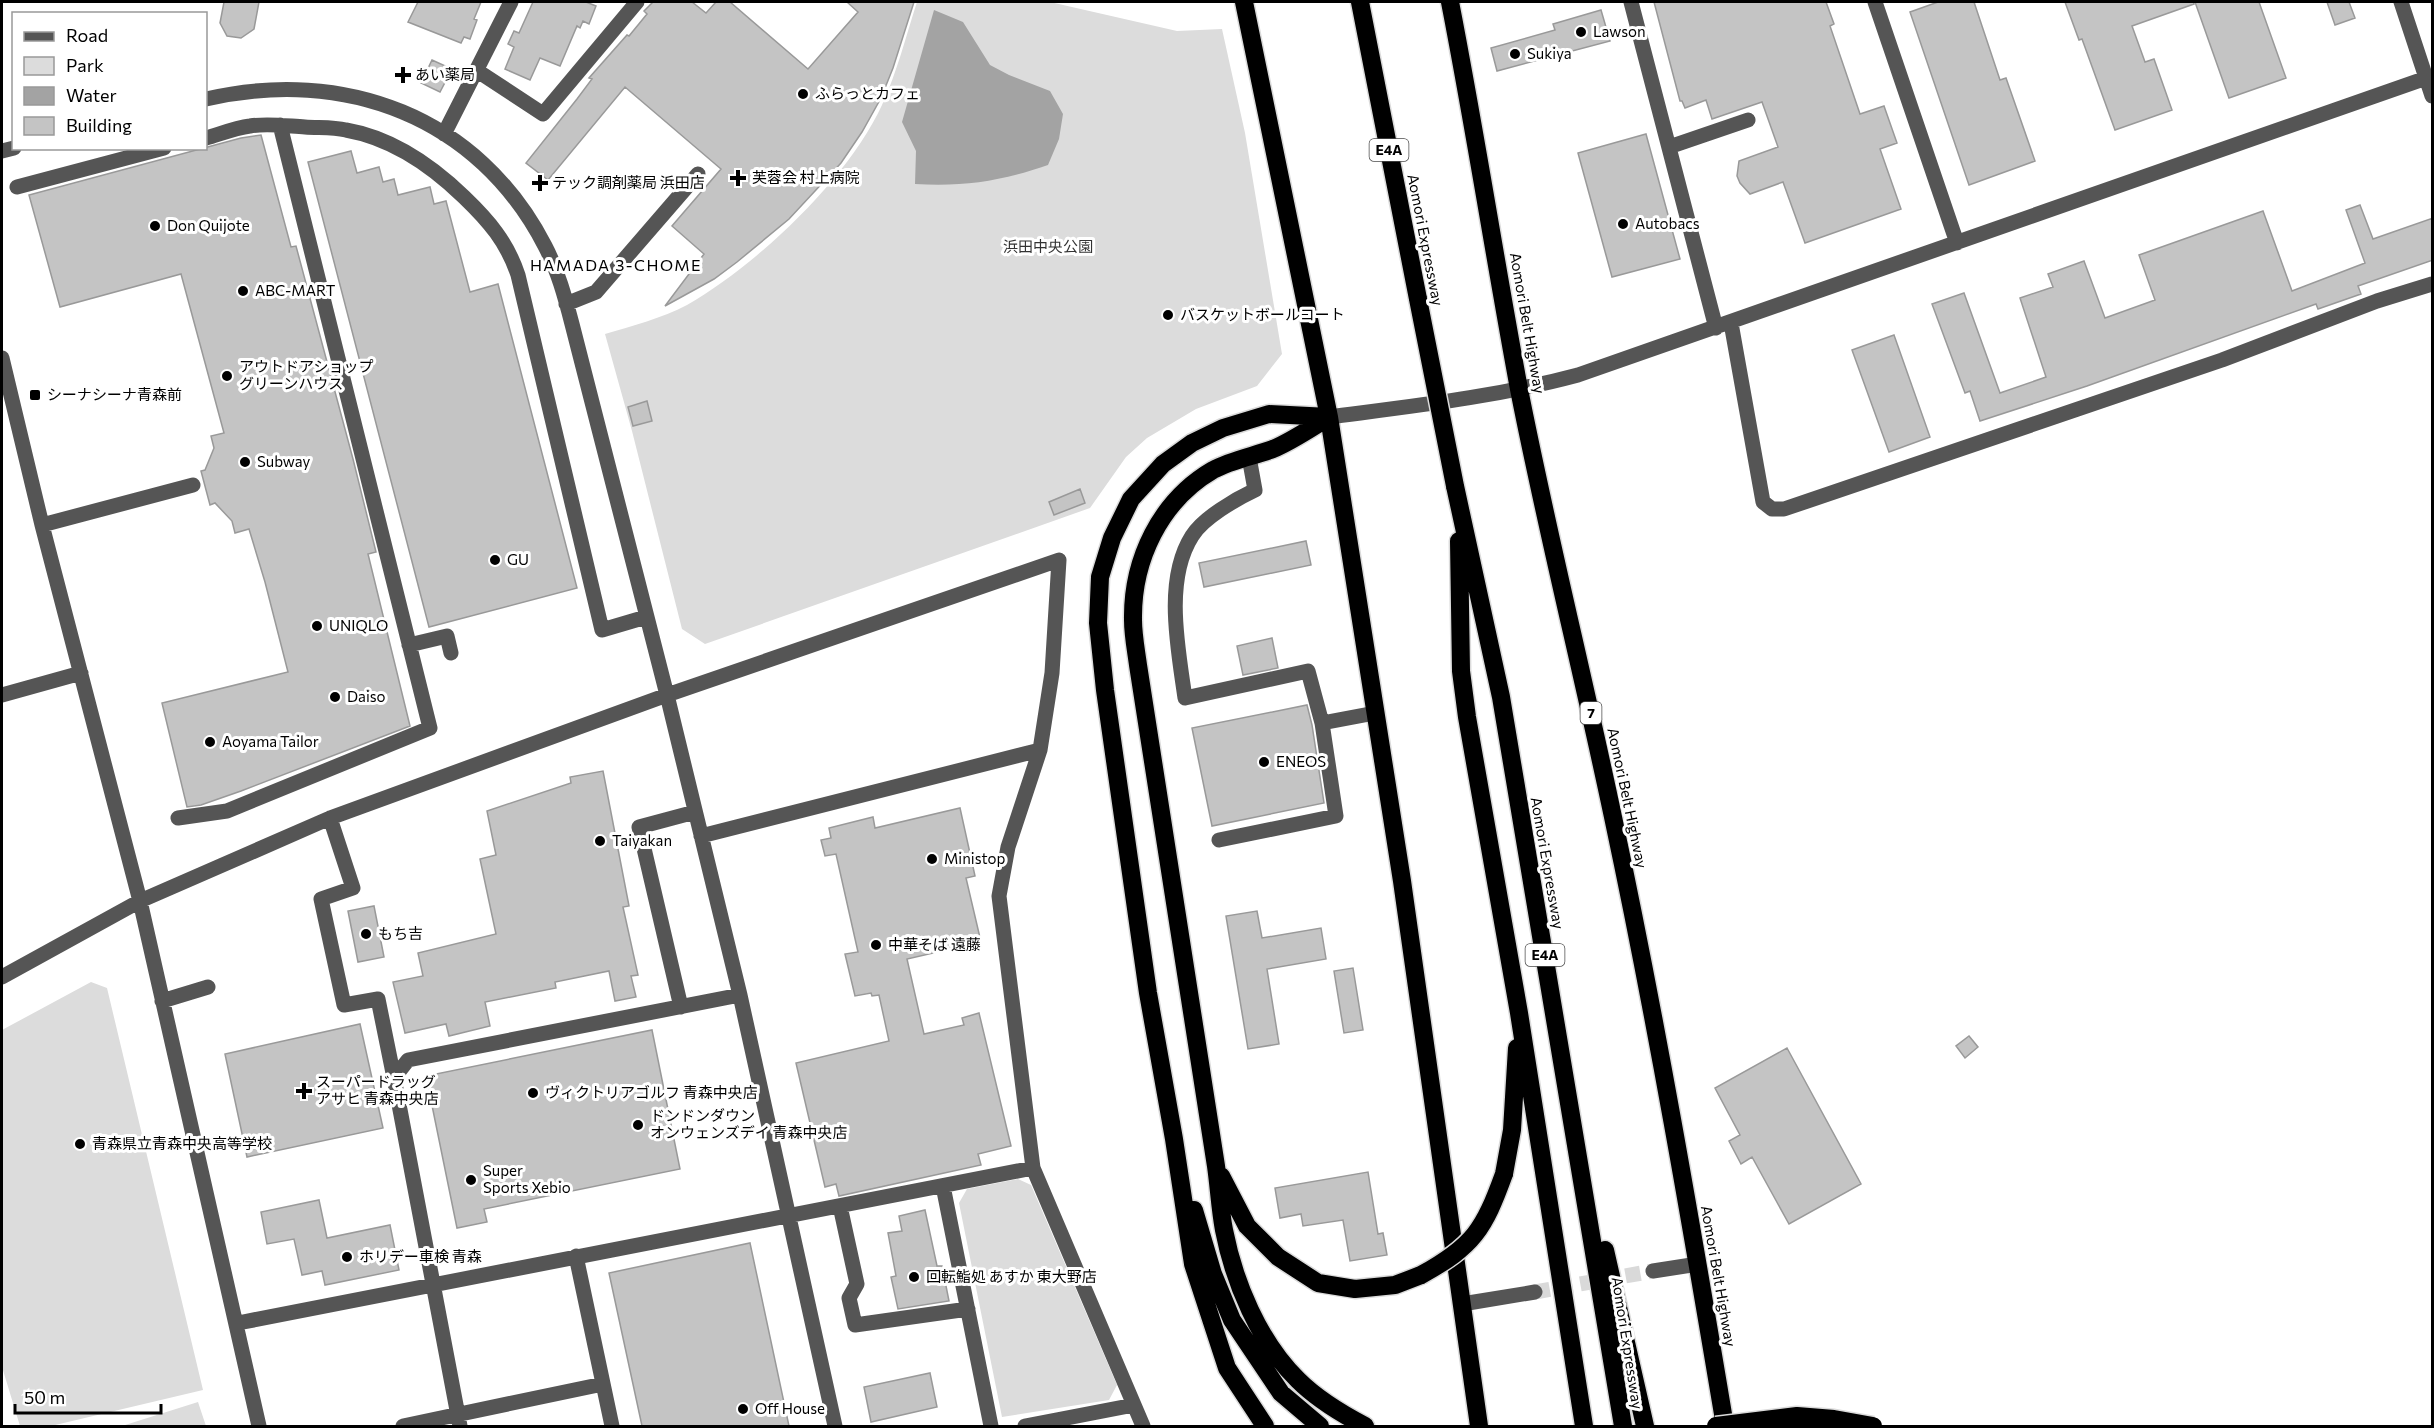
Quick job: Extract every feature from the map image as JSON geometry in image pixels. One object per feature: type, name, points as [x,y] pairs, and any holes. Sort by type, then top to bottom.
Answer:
[{"type":"highway","points":[[1244,2],[1329,417],[1402,881],[1479,1426]]},
{"type":"highway","name":"Aomori Expressway","points":[[1360,2],[1455,486],[1501,697],[1623,1426]]},
{"type":"highway","name":"Aomori Belt Highway","points":[[1450,2],[1476,133],[1520,390],[1614,819],[1698,1263],[1725,1426]]},
{"type":"highway","points":[[1265,1426],[1249,1405],[1227,1368],[1193,1264],[1148,993],[1105,690],[1098,623],[1100,577],[1112,538],[1131,499],[1163,464],[1182,450],[1223,428],[1269,414],[1329,417]]},
{"type":"highway","points":[[1329,417],[1276,448],[1214,470],[1187,489],[1164,513],[1147,545],[1137,577],[1133,620],[1224,1230],[1239,1283],[1272,1348],[1297,1380],[1365,1426]]},
{"type":"highway","name":"Aomori Expressway","points":[[1455,486],[1459,532],[1461,671],[1467,717],[1519,1013],[1584,1426]]},
{"type":"highway","points":[[1216,1166],[1247,1226],[1278,1257],[1318,1283],[1355,1289],[1395,1284],[1421,1275],[1450,1259],[1472,1239],[1489,1215],[1504,1174],[1512,1130],[1519,1013]]},
{"type":"highway","points":[[1556,1019],[1645,1426]]},
{"type":"highway","points":[[1174,1139],[1213,1274],[1232,1320],[1281,1393],[1320,1426]]},
{"type":"highway","points":[[1716,1426],[1797,1416],[1874,1426]]},
{"type":"street","points":[[444,134],[511,2]]},
{"type":"street","points":[[476,70],[543,114],[637,2]]},
{"type":"street","points":[[1631,2],[1669,147],[1724,326],[1763,502],[1772,509],[1784,509],[2222,360],[2433,284]]},
{"type":"street","points":[[1875,2],[1957,243]]},
{"type":"street","points":[[2401,2],[2430,77],[2433,96]]},
{"type":"street","points":[[1329,417],[1475,399],[1578,375],[1724,326],[2430,77]]},
{"type":"street","points":[[207,99],[258,89],[324,90],[382,104],[444,134],[486,167],[521,207],[545,247],[566,304],[701,836],[740,995],[835,1426]]},
{"type":"street","points":[[1669,147],[1748,120]]},
{"type":"street","points":[[178,818],[227,811],[430,728],[280,125]]},
{"type":"street","points":[[207,138],[250,126],[280,125],[344,129],[384,141],[431,168],[486,218],[510,252],[518,275],[602,630],[646,617]]},
{"type":"street","points":[[17,187],[156,150]]},
{"type":"street","points":[[566,304],[596,292],[698,174]]},
{"type":"street","points":[[2,358],[42,525],[140,901],[260,1426]]},
{"type":"street","points":[[1219,840],[1336,816],[1322,723],[1308,671],[1185,698],[1176,636],[1180,561],[1193,533],[1230,502],[1255,490],[1249,457]]},
{"type":"street","points":[[42,525],[193,485]]},
{"type":"street","points":[[2,977],[140,901],[330,818],[666,695],[1059,560],[1052,674],[1040,750],[1008,847],[999,896],[1033,1168],[1143,1426]]},
{"type":"street","points":[[409,645],[447,636],[451,653]]},
{"type":"street","points":[[2,695],[81,673]]},
{"type":"street","points":[[1322,723],[1376,713]]},
{"type":"street","points":[[701,836],[1040,750]]},
{"type":"street","points":[[681,1007],[639,827],[695,812]]},
{"type":"street","points":[[330,818],[354,888],[321,899],[344,1005],[378,999],[459,1420]]},
{"type":"street","points":[[162,1001],[208,987]]},
{"type":"street","points":[[394,1078],[408,1060],[740,995]]},
{"type":"street","points":[[238,1323],[1033,1168]]},
{"type":"street","points":[[943,1186],[992,1426]]},
{"type":"street","points":[[840,1206],[857,1284],[849,1298],[855,1325],[968,1309]]},
{"type":"street","points":[[576,1256],[612,1426]]},
{"type":"street","points":[[1653,1271],[1698,1263]]},
{"type":"street","points":[[1462,1304],[1535,1292]]},
{"type":"street","points":[[403,1426],[459,1420],[603,1384]]},
{"type":"street","points":[[1025,1426],[1134,1405]]},
{"type":"green space","name":"浜田中央公園","points":[[917,2],[1050,2],[1177,31],[1222,29],[1245,133],[1282,354],[1257,386],[1196,409],[1147,438],[1126,457],[1090,508],[705,644],[682,629],[605,334],[657,318],[687,305],[742,267],[798,218],[847,162],[867,133],[892,80]]},
{"type":"green space","name":"青森県立青森中央高等学校","points":[[91,982],[107,988],[203,1390],[51,1426],[20,1426],[2,1367],[2,1030]]},
{"type":"green space","points":[[1018,1179],[1031,1185],[1117,1385],[1109,1400],[1002,1417],[959,1203],[967,1189]]},
{"type":"green space","points":[[198,1402],[206,1426],[122,1426]]},
{"type":"water","points":[[934,10],[963,22],[990,65],[1050,91],[1063,114],[1059,139],[1048,165],[983,182],[950,185],[915,184],[916,151],[902,122]]},
{"type":"building","points":[[224,2],[259,2],[254,29],[241,38],[227,36],[220,23]]},
{"type":"building","points":[[418,2],[481,2],[474,19],[477,20],[470,39],[464,37],[461,43],[408,22]]},
{"type":"building","points":[[533,2],[586,2],[596,6],[589,24],[583,21],[580,28],[577,26],[560,66],[540,58],[530,80],[505,69],[514,47],[508,44],[514,31],[519,33]]},
{"type":"building","points":[[653,2],[692,2],[706,13],[716,2],[730,2],[808,69],[858,12],[847,2],[914,2],[881,98],[841,163],[789,219],[737,262],[714,279],[665,306],[704,254],[672,226],[721,169],[625,87],[548,180],[526,163],[592,79],[589,78],[627,35],[629,36],[647,14],[644,11]]},
{"type":"building","points":[[1654,2],[1826,2],[1834,24],[1830,26],[1860,114],[1884,106],[1897,143],[1880,149],[1901,209],[1805,243],[1783,182],[1750,194],[1737,176],[1739,161],[1778,147],[1762,102],[1712,119],[1706,100],[1685,108],[1680,101]]},
{"type":"building","points":[[1938,2],[1974,2],[2000,80],[2006,78],[2035,161],[1969,185],[1910,12]]},
{"type":"building","points":[[2065,2],[2193,2],[2194,4],[2132,26],[2145,62],[2154,59],[2172,110],[2115,130],[2082,39],[2079,40]]},
{"type":"building","points":[[2195,2],[2259,2],[2286,78],[2229,98]]},
{"type":"building","points":[[2327,2],[2349,2],[2355,18],[2335,25]]},
{"type":"building","points":[[1601,10],[1610,41],[1497,71],[1491,48],[1555,30],[1553,24]]},
{"type":"building","points":[[432,60],[452,69],[440,92],[421,83]]},
{"type":"building","points":[[1646,134],[1680,259],[1612,277],[1578,153]]},
{"type":"building","points":[[261,135],[291,247],[296,246],[376,552],[368,554],[410,726],[241,791],[201,805],[187,807],[162,703],[288,672],[265,582],[249,529],[235,533],[232,521],[215,503],[210,505],[201,471],[205,470],[214,448],[211,436],[224,433],[181,274],[60,307],[29,195],[196,150],[207,150],[207,147]]},
{"type":"building","points":[[351,151],[357,173],[379,167],[383,182],[394,179],[398,195],[430,187],[434,204],[446,201],[470,292],[498,284],[577,588],[429,627],[308,162]]},
{"type":"building","points":[[2360,205],[2373,239],[2433,218],[2433,260],[2358,286],[2361,294],[2318,309],[2316,304],[2087,386],[1980,421],[1970,391],[1965,393],[1932,304],[1964,293],[2000,393],[2046,377],[2020,298],[2053,287],[2048,274],[2084,261],[2105,318],[2155,300],[2139,255],[2263,211],[2292,291],[2365,263],[2346,210]]},
{"type":"building","points":[[1894,335],[1930,437],[1889,452],[1852,350]]},
{"type":"building","points":[[647,401],[652,421],[633,426],[628,407]]},
{"type":"building","points":[[1080,489],[1085,503],[1054,515],[1049,502]]},
{"type":"building","points":[[1306,541],[1311,565],[1204,587],[1199,563]]},
{"type":"building","points":[[1272,638],[1278,668],[1243,675],[1237,646]]},
{"type":"building","points":[[1307,705],[1324,803],[1212,826],[1192,728]]},
{"type":"building","points":[[603,771],[629,906],[623,907],[638,975],[631,976],[636,997],[615,1001],[609,971],[555,982],[556,988],[485,1002],[490,1026],[449,1036],[446,1024],[405,1033],[393,982],[423,976],[418,953],[496,934],[480,859],[496,855],[487,811],[571,783],[570,777]]},
{"type":"building","points":[[960,808],[975,876],[966,878],[981,942],[907,959],[924,1034],[964,1025],[962,1018],[979,1013],[1011,1146],[978,1154],[981,1165],[839,1196],[836,1184],[825,1187],[796,1063],[889,1041],[879,995],[872,996],[871,993],[855,996],[845,954],[858,952],[836,854],[825,856],[821,840],[831,838],[829,828],[873,817],[875,828]]},
{"type":"building","name":"もち吉","points":[[374,906],[384,957],[358,962],[348,911]]},
{"type":"building","points":[[1257,911],[1262,938],[1321,928],[1326,959],[1267,969],[1279,1044],[1248,1049],[1226,916]]},
{"type":"building","points":[[1353,968],[1363,1030],[1344,1033],[1334,971]]},
{"type":"building","name":"スーパードラッグ アサヒ 青森中央店","points":[[360,1024],[383,1128],[247,1157],[225,1054]]},
{"type":"building","points":[[652,1030],[680,1169],[484,1209],[487,1222],[457,1228],[426,1076]]},
{"type":"building","points":[[1969,1036],[1978,1047],[1965,1058],[1956,1046]]},
{"type":"building","points":[[1787,1048],[1861,1184],[1789,1224],[1752,1157],[1741,1164],[1729,1141],[1740,1135],[1715,1088]]},
{"type":"building","points":[[1368,1172],[1378,1234],[1383,1233],[1387,1255],[1350,1261],[1343,1220],[1303,1226],[1301,1214],[1280,1218],[1275,1188]]},
{"type":"building","name":"ホリデー車検 青森","points":[[319,1200],[327,1238],[390,1225],[399,1270],[325,1285],[322,1271],[302,1275],[294,1239],[267,1244],[261,1212]]},
{"type":"building","points":[[925,1210],[937,1266],[942,1266],[949,1301],[898,1309],[891,1277],[896,1276],[888,1233],[902,1231],[899,1216]]},
{"type":"building","points":[[750,1243],[789,1426],[642,1426],[609,1273]]},
{"type":"building","points":[[930,1373],[937,1407],[871,1422],[864,1387]]},
{"type":"tunnel","points":[[1535,1292],[1653,1271]]},
{"type":"place","name":"Lawson","points":[[1581,32]]},
{"type":"place","name":"Sukiya","points":[[1515,54]]},
{"type":"place","name":"あい薬局","points":[[403,75]]},
{"type":"place","name":"ふらっとカフェ","points":[[803,94]]},
{"type":"place","name":"芙蓉会 村上病院","points":[[738,178]]},
{"type":"place","name":"テック調剤薬局 浜田店","points":[[540,183]]},
{"type":"place","name":"Autobacs","points":[[1623,224]]},
{"type":"place","name":"Don Quijote","points":[[155,226]]},
{"type":"place","name":"ABC-MART","points":[[243,291]]},
{"type":"place","name":"バスケットボールコート","points":[[1168,315]]},
{"type":"place","name":"アウトドアショップ グリーンハウス","points":[[227,376]]},
{"type":"place","name":"シーナシーナ青森前","points":[[35,395]]},
{"type":"place","name":"Subway","points":[[245,462]]},
{"type":"place","name":"GU","points":[[495,560]]},
{"type":"place","name":"UNIQLO","points":[[317,626]]},
{"type":"place","name":"Daiso","points":[[335,697]]},
{"type":"place","name":"Aoyama Tailor","points":[[210,742]]},
{"type":"place","name":"ENEOS","points":[[1264,762]]},
{"type":"place","name":"Taiyakan","points":[[600,841]]},
{"type":"place","name":"Ministop","points":[[932,859]]},
{"type":"place","name":"もち吉","points":[[366,934]]},
{"type":"place","name":"中華そば 遠藤","points":[[876,945]]},
{"type":"place","name":"スーパードラッグ アサヒ 青森中央店","points":[[304,1091]]},
{"type":"place","name":"ヴィクトリアゴルフ 青森中央店","points":[[533,1093]]},
{"type":"place","name":"ドンドンダウン オンウェンズデイ 青森中央店","points":[[638,1125]]},
{"type":"place","name":"青森県立青森中央高等学校","points":[[80,1144]]},
{"type":"place","name":"Super Sports Xebio","points":[[471,1180]]},
{"type":"place","name":"ホリデー車検 青森","points":[[347,1257]]},
{"type":"place","name":"回転鮨処 あすか 東大野店","points":[[914,1277]]},
{"type":"place","name":"Off House","points":[[743,1409]]},
{"type":"district","name":"HAMADA 3-CHOME","points":[[616,265]]}]
